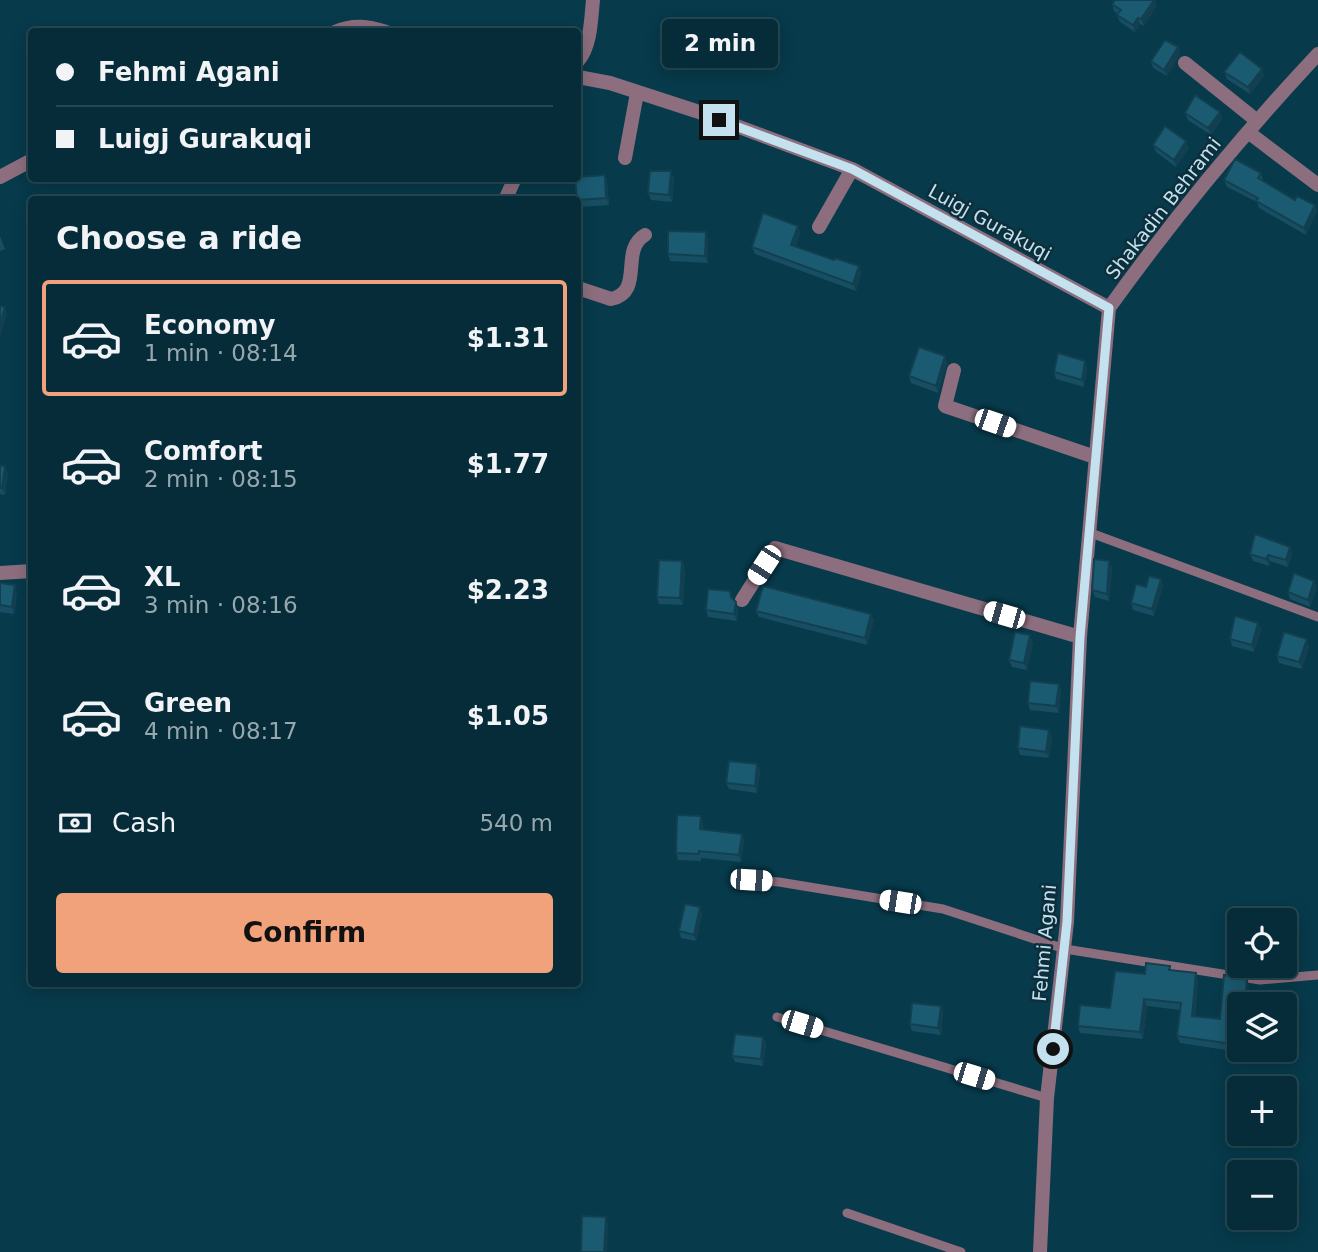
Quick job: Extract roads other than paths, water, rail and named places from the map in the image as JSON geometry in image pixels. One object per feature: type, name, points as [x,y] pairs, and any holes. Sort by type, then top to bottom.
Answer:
[{"type":"street","points":[[581,54],[590,28],[593,0]]},
{"type":"street","points":[[345,28],[369,28]]},
{"type":"street","name":"Shakadin Behrami","points":[[1109,308],[1163,233],[1252,126],[1318,54]]},
{"type":"street","name":"Luigj Gurakuqi","points":[[581,59],[586,70],[584,78],[696,111],[852,169],[1109,308]]},
{"type":"street","name":"Shakadin Behrami","points":[[1185,63],[1318,185]]},
{"type":"street","points":[[625,158],[638,93]]},
{"type":"street","points":[[0,177],[28,162]]},
{"type":"street","points":[[819,227],[852,169]]},
{"type":"street","points":[[581,289],[611,299],[625,293],[629,285],[634,246],[645,235]]},
{"type":"street","name":"Fehmi Agani","points":[[1040,1252],[1047,1098],[1065,949],[1080,637],[1109,308]]},
{"type":"street","points":[[954,370],[945,406],[1095,457]]},
{"type":"street","points":[[741,600],[775,548],[1080,637]]},
{"type":"street","points":[[0,573],[28,571]]},
{"type":"lane","points":[[1088,531],[1318,617]]},
{"type":"lane","points":[[751,880],[779,882],[943,909],[1065,949],[1260,980],[1318,975]]},
{"type":"lane","points":[[777,1017],[1047,1098]]},
{"type":"lane","points":[[847,1213],[961,1252]]}]
